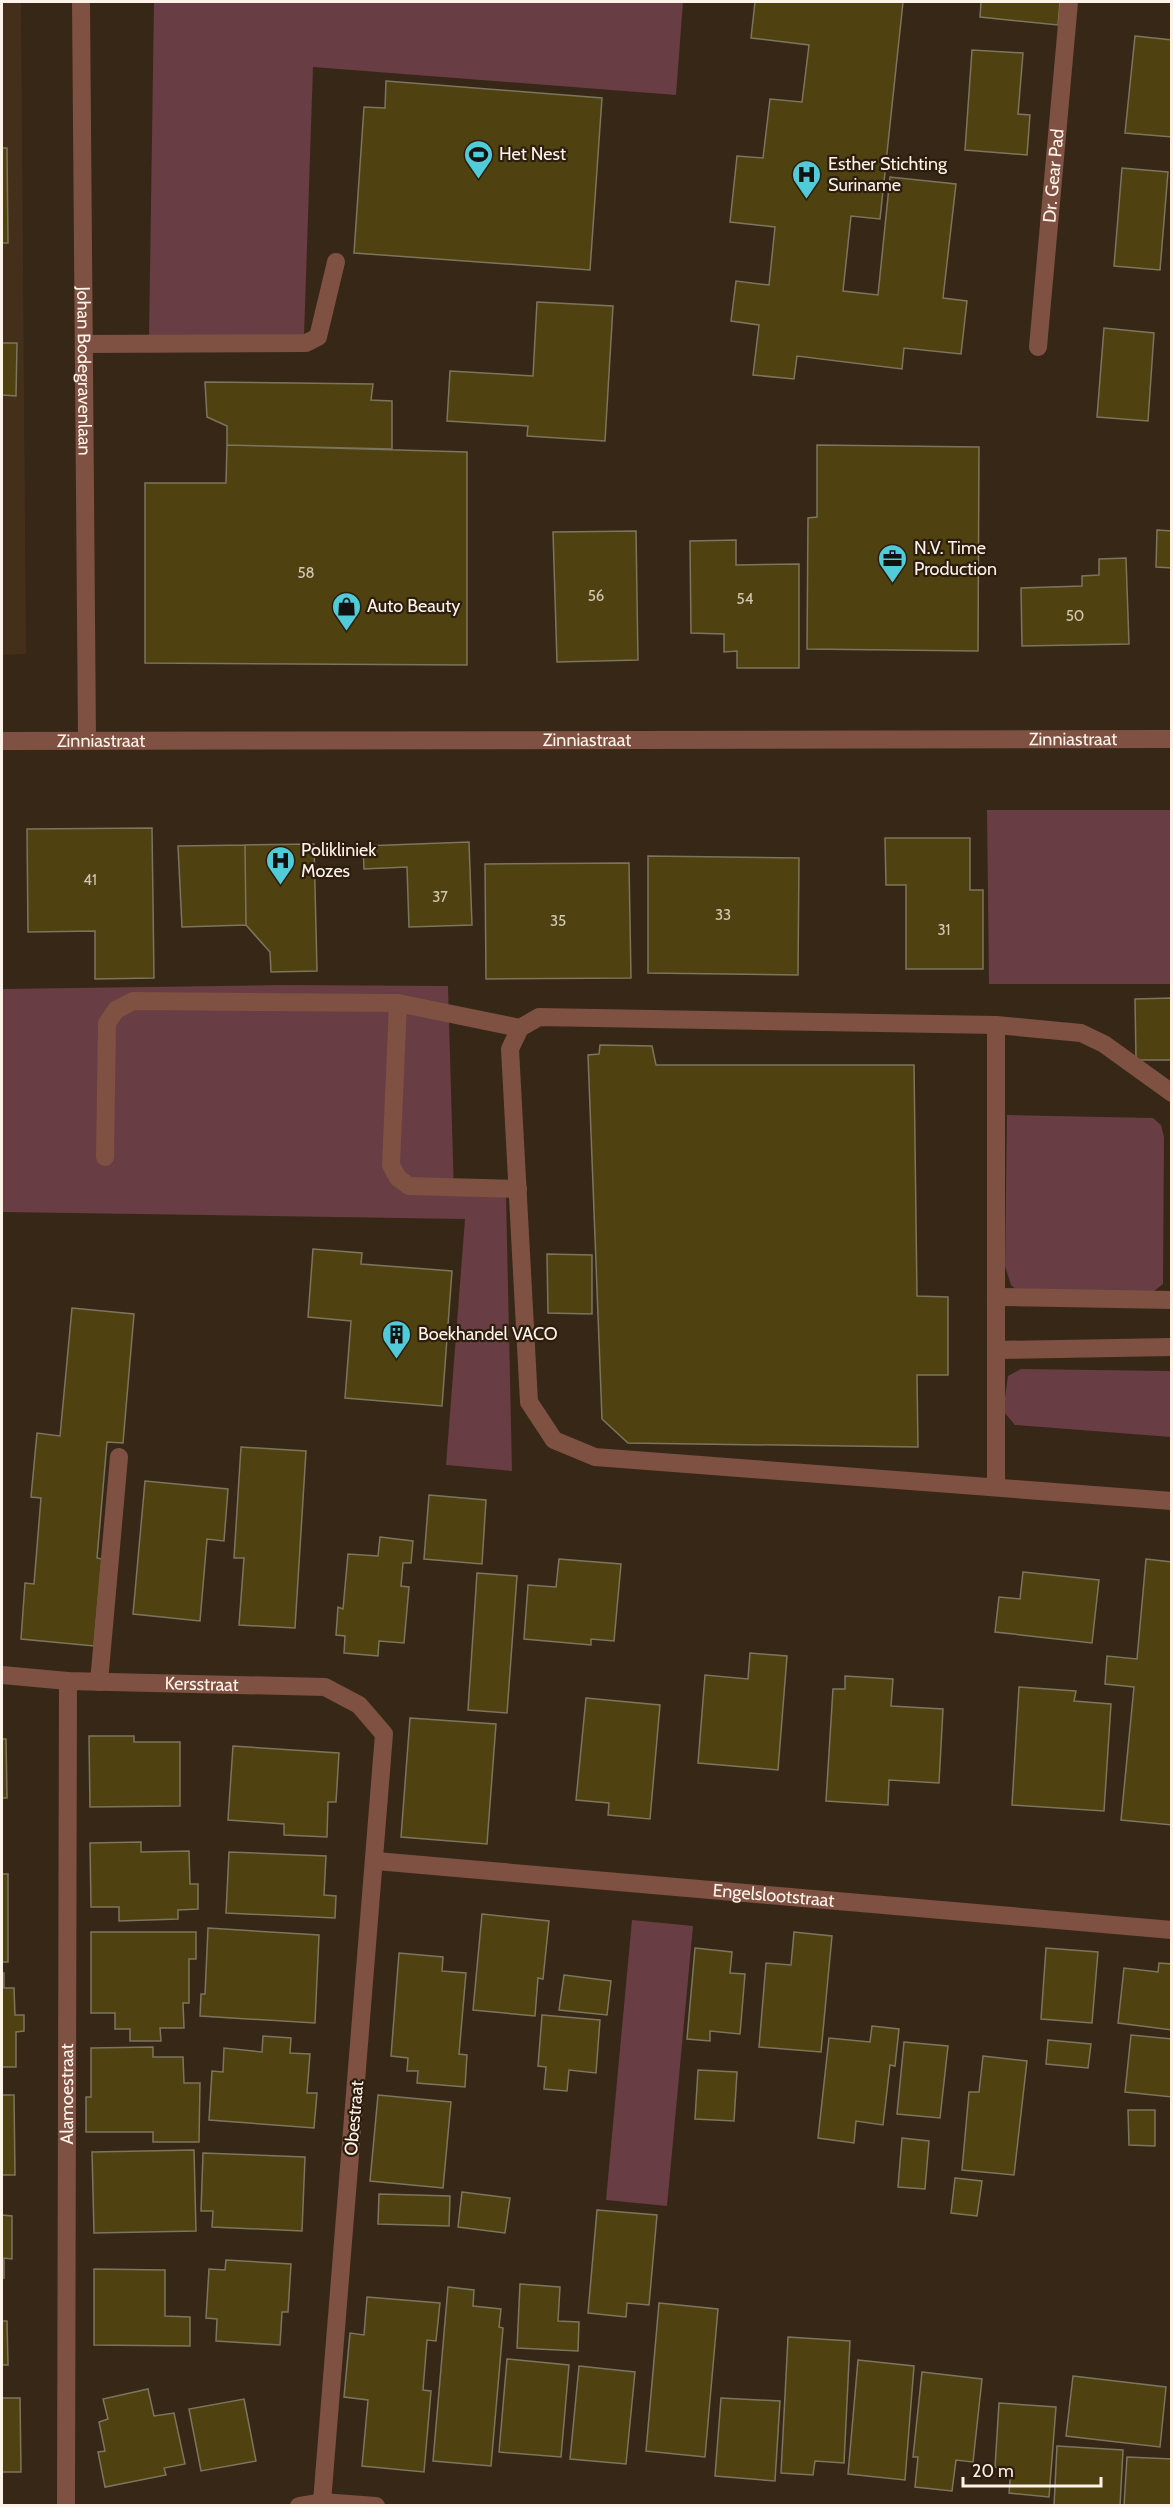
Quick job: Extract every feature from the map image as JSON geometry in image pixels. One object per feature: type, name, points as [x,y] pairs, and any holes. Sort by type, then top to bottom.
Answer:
[{"type":"street","name":"Johan Bodegravenlaan","points":[[81,2],[87,739]]},
{"type":"street","name":"Dr. Gear Pad","points":[[1038,348],[1069,2]]},
{"type":"street","points":[[84,344],[306,343],[318,337],[323,327],[336,262]]},
{"type":"street","name":"Zinniastraat","points":[[2,741],[87,739],[1172,739]]},
{"type":"street","points":[[105,1157],[107,1023],[116,1010],[133,1001],[398,1003],[520,1028]]},
{"type":"street","points":[[398,1003],[391,1165],[398,1178],[409,1186],[518,1189]]},
{"type":"street","points":[[1172,1093],[1104,1044],[1082,1033],[996,1025],[538,1017],[520,1028],[510,1049],[529,1402],[554,1440],[595,1457],[1172,1501]]},
{"type":"street","points":[[996,1025],[998,1297],[996,1486]]},
{"type":"street","points":[[998,1297],[1172,1300]]},
{"type":"street","points":[[996,1350],[1172,1347]]},
{"type":"street","points":[[99,1682],[119,1457]]},
{"type":"street","name":"Kersstraat","points":[[2,1675],[68,1681],[325,1687],[359,1705],[384,1734]]},
{"type":"street","name":"Alamoestraat","points":[[66,2505],[68,1681]]},
{"type":"street","name":"Obestraat","points":[[322,2502],[376,1862],[384,1734]]},
{"type":"street","name":"Engelslootstraat","points":[[376,1862],[1172,1930]]},
{"type":"street","points":[[299,2505],[322,2502],[376,2505]]},
{"type":"shaded area","points":[[2,2],[21,2],[26,654],[2,655]]},
{"type":"shaded area","points":[[154,2],[683,2],[676,95],[313,67],[304,336],[149,338]]},
{"type":"shaded area","points":[[987,810],[1171,810],[1171,984],[989,984]]},
{"type":"shaded area","points":[[283,985],[448,986],[454,1195],[506,1194],[512,1471],[446,1465],[465,1219],[2,1212],[2,989]]},
{"type":"shaded area","points":[[1007,1115],[1153,1118],[1161,1125],[1164,1137],[1163,1284],[1149,1295],[1024,1296],[1011,1285],[1005,1266]]},
{"type":"shaded area","points":[[1021,1369],[1171,1371],[1171,1437],[1015,1425],[1003,1411],[1008,1376]]},
{"type":"shaded area","points":[[632,1920],[693,1926],[667,2206],[606,2200]]},
{"type":"building","name":"Esther Stichting Suriname","points":[[755,2],[903,2],[880,219],[851,216],[843,291],[878,295],[890,177],[956,184],[943,298],[967,301],[961,354],[904,348],[902,369],[797,356],[794,379],[753,375],[759,325],[731,321],[736,281],[769,285],[775,227],[730,222],[737,156],[763,158],[770,99],[802,102],[809,45],[751,38]]},
{"type":"building","points":[[981,2],[1060,2],[1058,25],[980,17]]},
{"type":"building","points":[[1135,36],[1172,40],[1172,137],[1125,133]]},
{"type":"building","points":[[972,50],[1023,53],[1018,114],[1030,115],[1027,155],[965,150]]},
{"type":"building","name":"Het Nest","points":[[386,81],[602,98],[590,270],[354,253],[364,107],[385,108]]},
{"type":"building","points":[[2,148],[7,148],[8,243],[2,243]]},
{"type":"building","points":[[1122,168],[1168,172],[1160,270],[1114,266]]},
{"type":"building","points":[[537,302],[613,306],[605,441],[527,436],[528,426],[447,421],[450,371],[533,376]]},
{"type":"building","points":[[1104,328],[1154,333],[1148,421],[1097,417]]},
{"type":"building","points":[[2,343],[17,343],[16,396],[2,395]]},
{"type":"building","points":[[205,382],[373,384],[371,400],[392,401],[392,449],[227,445],[227,426],[207,417]]},
{"type":"building","points":[[227,445],[467,452],[467,665],[145,663],[145,483],[226,483]]},
{"type":"building","name":"N.V. Time Production","points":[[817,445],[979,447],[978,651],[807,649],[808,518],[817,517]]},
{"type":"building","points":[[1157,530],[1172,531],[1172,568],[1156,567]]},
{"type":"building","points":[[636,531],[638,660],[557,662],[553,532]]},
{"type":"building","points":[[736,540],[736,565],[799,564],[799,668],[737,668],[737,651],[724,652],[724,634],[691,633],[690,541]]},
{"type":"building","points":[[1126,558],[1129,644],[1022,646],[1021,588],[1082,586],[1082,576],[1099,575],[1099,559]]},
{"type":"building","points":[[152,828],[154,978],[95,979],[95,931],[28,932],[27,829]]},
{"type":"building","points":[[885,838],[970,838],[970,890],[983,890],[983,969],[906,969],[906,885],[886,885]]},
{"type":"building","points":[[469,842],[472,925],[409,927],[407,867],[364,869],[363,846]]},
{"type":"building","name":"Polikliniek Mozes","points":[[314,844],[317,971],[271,972],[270,952],[246,925],[245,845]]},
{"type":"building","points":[[245,845],[246,925],[182,927],[178,846]]},
{"type":"building","points":[[648,856],[799,858],[798,975],[648,973]]},
{"type":"building","points":[[629,863],[631,978],[486,979],[485,864]]},
{"type":"building","points":[[1172,998],[1172,1060],[1136,1060],[1135,999]]},
{"type":"building","points":[[600,1045],[652,1046],[656,1065],[914,1065],[917,1296],[948,1297],[948,1375],[917,1375],[918,1447],[628,1443],[602,1419],[588,1055],[599,1054]]},
{"type":"building","name":"Boekhandel VACO","points":[[313,1249],[362,1253],[361,1264],[452,1271],[442,1406],[345,1398],[351,1321],[308,1317]]},
{"type":"building","points":[[547,1254],[592,1255],[592,1314],[548,1313]]},
{"type":"building","points":[[72,1308],[134,1314],[123,1443],[107,1442],[97,1558],[102,1559],[94,1646],[21,1639],[25,1583],[34,1584],[41,1498],[31,1497],[37,1433],[60,1436]]},
{"type":"building","points":[[241,1447],[306,1451],[295,1628],[239,1625],[244,1558],[234,1558]]},
{"type":"building","points":[[145,1481],[228,1489],[224,1541],[207,1539],[200,1621],[133,1614]]},
{"type":"building","points":[[429,1495],[486,1500],[482,1564],[424,1559]]},
{"type":"building","points":[[380,1537],[413,1541],[411,1563],[403,1563],[401,1586],[409,1587],[404,1643],[379,1641],[378,1656],[344,1653],[345,1636],[336,1635],[338,1607],[343,1609],[348,1554],[378,1556]]},
{"type":"building","points":[[559,1559],[621,1564],[614,1641],[591,1639],[591,1645],[524,1639],[528,1585],[556,1587]]},
{"type":"building","points":[[1146,1559],[1172,1562],[1172,1825],[1121,1820],[1134,1687],[1105,1684],[1107,1656],[1137,1659]]},
{"type":"building","points":[[1023,1572],[1099,1580],[1092,1643],[995,1632],[999,1597],[1020,1599]]},
{"type":"building","points":[[477,1573],[517,1576],[507,1713],[468,1710]]},
{"type":"building","points":[[750,1653],[787,1656],[778,1770],[698,1763],[705,1675],[748,1679]]},
{"type":"building","points":[[845,1676],[893,1679],[891,1706],[943,1709],[939,1783],[889,1780],[888,1805],[826,1801],[833,1689],[845,1689]]},
{"type":"building","points":[[1019,1687],[1076,1691],[1074,1701],[1111,1704],[1104,1811],[1012,1805]]},
{"type":"building","points":[[586,1698],[660,1705],[650,1819],[608,1815],[609,1803],[576,1800]]},
{"type":"building","points":[[410,1718],[496,1724],[487,1844],[401,1837]]},
{"type":"building","points":[[89,1736],[134,1736],[134,1742],[180,1742],[180,1806],[90,1807]]},
{"type":"building","points":[[2,1739],[6,1739],[7,1798],[2,1798]]},
{"type":"building","points":[[233,1746],[339,1753],[336,1802],[328,1802],[327,1837],[284,1835],[284,1824],[228,1820]]},
{"type":"building","points":[[141,1842],[141,1852],[189,1851],[190,1884],[198,1884],[198,1909],[178,1910],[178,1919],[119,1921],[119,1907],[91,1907],[90,1843]]},
{"type":"building","points":[[229,1852],[326,1856],[324,1895],[336,1896],[335,1918],[226,1913]]},
{"type":"building","points":[[2,1874],[8,1874],[8,1962],[2,1962]]},
{"type":"building","points":[[482,1914],[549,1921],[543,1979],[538,1978],[535,2016],[473,2010]]},
{"type":"building","points":[[208,1928],[319,1935],[315,2023],[200,2016],[201,1994],[205,1994]]},
{"type":"building","points":[[91,1932],[196,1932],[196,1959],[189,1959],[189,2003],[183,2003],[184,2028],[160,2028],[161,2041],[130,2041],[130,2029],[115,2029],[115,2013],[91,2013]]},
{"type":"building","points":[[794,1932],[832,1936],[821,2052],[759,2047],[766,1963],[791,1965]]},
{"type":"building","points":[[695,1948],[732,1952],[730,1973],[745,1974],[740,2034],[710,2031],[710,2041],[687,2039]]},
{"type":"building","points":[[1046,1948],[1098,1952],[1092,2023],[1041,2019]]},
{"type":"building","points":[[399,1953],[443,1957],[442,1971],[466,1973],[459,2054],[467,2055],[465,2087],[417,2083],[418,2071],[407,2071],[408,2058],[391,2056]]},
{"type":"building","points":[[1159,1963],[1172,1964],[1172,2030],[1118,2023],[1124,1968],[1158,1972]]},
{"type":"building","points":[[2,1973],[4,1973],[4,1988],[14,1988],[15,2015],[24,2015],[24,2031],[16,2032],[16,2067],[2,2067]]},
{"type":"building","points":[[564,1975],[611,1981],[607,2015],[559,2010]]},
{"type":"building","points":[[542,2015],[600,2020],[596,2073],[569,2070],[567,2091],[544,2089],[546,2067],[538,2066]]},
{"type":"building","points":[[872,2026],[899,2029],[895,2066],[890,2065],[883,2125],[856,2121],[854,2143],[818,2138],[829,2038],[870,2042]]},
{"type":"building","points":[[1131,2035],[1172,2039],[1172,2097],[1125,2092]]},
{"type":"building","points":[[263,2036],[291,2038],[290,2053],[310,2054],[307,2093],[317,2093],[314,2128],[209,2120],[212,2071],[223,2072],[224,2048],[262,2052]]},
{"type":"building","points":[[1048,2040],[1091,2044],[1088,2068],[1046,2064]]},
{"type":"building","points":[[904,2042],[948,2046],[940,2118],[897,2114]]},
{"type":"building","points":[[153,2047],[153,2057],[183,2057],[184,2083],[200,2083],[199,2142],[153,2142],[153,2132],[86,2132],[86,2097],[91,2097],[91,2048]]},
{"type":"building","points":[[983,2056],[1027,2061],[1014,2175],[962,2170],[969,2092],[979,2092]]},
{"type":"building","points":[[698,2070],[737,2072],[734,2121],[695,2119]]},
{"type":"building","points":[[2,2095],[14,2095],[15,2175],[2,2175]]},
{"type":"building","points":[[378,2095],[451,2102],[443,2188],[370,2181]]},
{"type":"building","points":[[1128,2110],[1155,2110],[1155,2146],[1129,2145]]},
{"type":"building","points":[[902,2138],[929,2141],[925,2189],[898,2187]]},
{"type":"building","points":[[194,2150],[196,2231],[94,2233],[92,2152]]},
{"type":"building","points":[[203,2153],[305,2157],[302,2231],[212,2227],[213,2211],[201,2211]]},
{"type":"building","points":[[955,2178],[982,2181],[977,2216],[951,2213]]},
{"type":"building","points":[[462,2192],[510,2198],[505,2233],[458,2227]]},
{"type":"building","points":[[379,2194],[450,2196],[449,2226],[378,2224]]},
{"type":"building","points":[[597,2210],[657,2215],[649,2305],[627,2303],[626,2317],[588,2313]]},
{"type":"building","points":[[2,2215],[12,2216],[12,2259],[4,2258],[4,2278],[2,2278]]},
{"type":"building","points":[[226,2260],[291,2264],[288,2312],[282,2312],[280,2345],[216,2341],[217,2319],[206,2318],[209,2269],[225,2270]]},
{"type":"building","points":[[94,2269],[165,2270],[165,2316],[190,2317],[190,2346],[94,2345]]},
{"type":"building","points":[[520,2284],[560,2287],[558,2321],[579,2322],[578,2351],[517,2348]]},
{"type":"building","points":[[448,2287],[474,2290],[473,2306],[501,2309],[499,2327],[503,2328],[491,2466],[433,2461]]},
{"type":"building","points":[[367,2297],[440,2303],[436,2341],[427,2340],[423,2390],[431,2391],[424,2472],[362,2466],[368,2400],[344,2397],[350,2333],[364,2335]]},
{"type":"building","points":[[659,2303],[718,2309],[705,2457],[646,2451]]},
{"type":"building","points":[[2,2321],[7,2321],[8,2365],[2,2365]]},
{"type":"building","points":[[788,2337],[850,2341],[844,2463],[815,2461],[813,2475],[781,2473]]},
{"type":"building","points":[[507,2359],[569,2365],[561,2457],[499,2452]]},
{"type":"building","points":[[858,2360],[914,2366],[905,2480],[848,2474]]},
{"type":"building","points":[[579,2366],[635,2372],[626,2464],[570,2459]]},
{"type":"building","points":[[922,2372],[982,2379],[973,2462],[956,2460],[952,2491],[915,2487],[918,2457],[913,2457]]},
{"type":"building","points":[[1073,2376],[1166,2387],[1160,2447],[1066,2436]]},
{"type":"building","points":[[148,2389],[154,2416],[174,2413],[185,2464],[164,2468],[166,2475],[105,2487],[98,2452],[105,2451],[99,2422],[108,2419],[103,2399]]},
{"type":"building","points":[[2,2398],[20,2398],[21,2472],[2,2472]]},
{"type":"building","points":[[721,2398],[780,2401],[775,2481],[715,2476]]},
{"type":"building","points":[[244,2399],[256,2461],[201,2471],[189,2409]]},
{"type":"building","points":[[999,2403],[1056,2407],[1049,2497],[1009,2493],[1011,2468],[995,2467]]},
{"type":"building","points":[[1057,2446],[1123,2450],[1120,2506],[1054,2506]]},
{"type":"building","points":[[1127,2457],[1172,2459],[1172,2506],[1124,2506]]},
{"type":"place","name":"Het Nest","points":[[478,180]]},
{"type":"place","name":"Esther Stichting Suriname","points":[[807,200]]},
{"type":"place","name":"N.V. Time Production","points":[[893,584]]},
{"type":"place","name":"Auto Beauty","points":[[346,632]]},
{"type":"place","name":"Polikliniek Mozes","points":[[280,886]]},
{"type":"place","name":"Boekhandel VACO","points":[[397,1360]]}]
